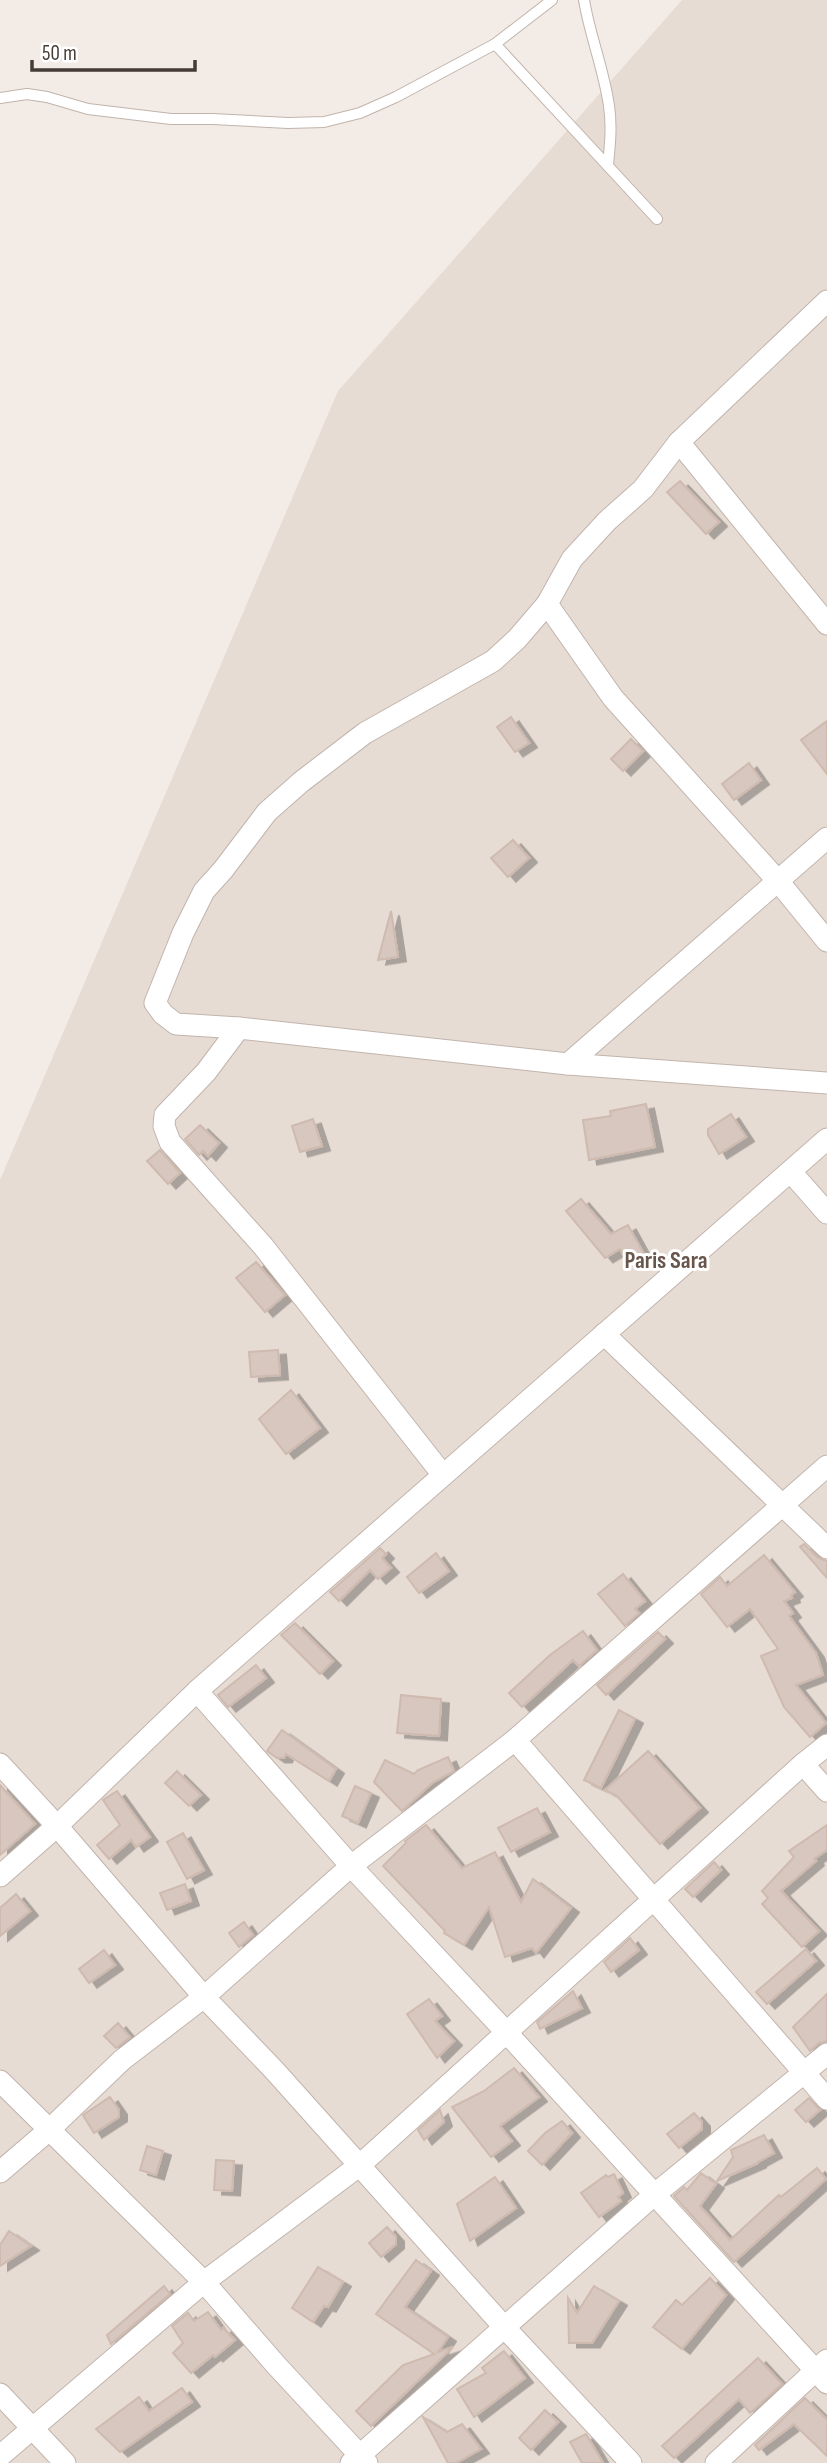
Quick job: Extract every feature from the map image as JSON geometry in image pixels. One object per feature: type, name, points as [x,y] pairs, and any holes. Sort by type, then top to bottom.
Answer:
[{"type":"street","points":[[824,311],[679,442],[643,489],[607,521],[572,559],[547,604],[494,661],[365,733],[267,812],[204,891],[183,933],[155,1003],[163,1014],[176,1024],[239,1028],[568,1064],[827,1083]]},
{"type":"street","points":[[679,442],[827,624]]},
{"type":"street","points":[[547,604],[613,698],[778,881],[827,941]]},
{"type":"street","points":[[568,1064],[827,838]]},
{"type":"street","points":[[239,1028],[206,1072],[165,1115],[164,1126],[170,1142],[263,1246],[443,1475]]},
{"type":"street","points":[[0,1876],[57,1826],[197,1690],[827,1139]]},
{"type":"street","points":[[791,1172],[827,1213]]},
{"type":"street","points":[[604,1334],[827,1548]]},
{"type":"street","points":[[0,2172],[49,2130],[122,2060],[204,1997],[351,1866],[515,1741],[827,1466]]},
{"type":"street","points":[[197,1690],[351,1866],[823,2371],[716,2463]]},
{"type":"street","points":[[515,1741],[827,2099]]},
{"type":"street","points":[[0,2456],[204,2282],[360,2165],[803,1763],[827,1745]]},
{"type":"street","points":[[803,1763],[827,1791]]},
{"type":"street","points":[[0,1765],[57,1826],[204,1997],[631,2463]]},
{"type":"street","points":[[0,2081],[204,2282],[359,2460],[656,2194],[827,2054]]},
{"type":"street","points":[[0,2394],[65,2463]]},
{"type":"lane","points":[[0,98],[27,94],[88,109],[171,119],[324,122],[360,113],[396,97],[495,44],[552,0]]},
{"type":"lane","points":[[584,0],[609,104],[612,134],[608,165]]},
{"type":"lane","points":[[495,44],[657,219]]},
{"type":"shaded area","points":[[682,0],[827,0],[827,2463],[0,2463],[0,1180],[338,391]]},
{"type":"building","points":[[680,481],[719,522],[706,534],[667,492]]},
{"type":"building","points":[[511,717],[529,743],[515,752],[497,727]]},
{"type":"building","points":[[827,721],[827,774],[801,740]]},
{"type":"building","points":[[631,739],[643,751],[623,771],[611,759]]},
{"type":"building","points":[[749,763],[761,780],[734,800],[722,784]]},
{"type":"building","points":[[513,840],[529,858],[508,877],[491,858]]},
{"type":"building","points":[[391,911],[398,957],[378,960]]},
{"type":"building","points":[[646,1104],[655,1147],[589,1160],[583,1120],[611,1116],[610,1111]]},
{"type":"building","points":[[731,1114],[746,1137],[719,1154],[708,1135],[708,1129]]},
{"type":"building","points":[[313,1119],[322,1146],[300,1152],[292,1126]]},
{"type":"building","points":[[200,1125],[219,1143],[208,1156],[203,1151],[199,1155],[185,1139]]},
{"type":"building","points":[[160,1150],[180,1173],[168,1184],[147,1161]]},
{"type":"building","points":[[581,1199],[611,1234],[628,1225],[645,1256],[629,1265],[620,1249],[605,1258],[566,1211]]},
{"type":"building","points":[[256,1262],[285,1295],[265,1312],[236,1278]]},
{"type":"building","points":[[278,1350],[280,1375],[251,1377],[249,1352]]},
{"type":"building","points":[[291,1390],[320,1428],[286,1454],[259,1419]]},
{"type":"building","points":[[804,1544],[818,1558],[827,1561],[827,1578],[800,1547]]},
{"type":"building","points":[[380,1548],[386,1554],[382,1558],[391,1568],[378,1579],[370,1570],[339,1601],[330,1592]]},
{"type":"building","points":[[436,1553],[449,1571],[419,1593],[407,1577]]},
{"type":"building","points":[[764,1555],[795,1592],[791,1595],[792,1598],[784,1601],[793,1613],[789,1616],[816,1653],[823,1675],[796,1685],[826,1723],[810,1737],[784,1707],[761,1656],[778,1649],[750,1609],[727,1627],[701,1594],[720,1577],[727,1586]]},
{"type":"building","points":[[623,1574],[645,1601],[635,1609],[639,1613],[625,1626],[598,1594]]},
{"type":"building","points":[[295,1623],[333,1661],[320,1674],[281,1635]]},
{"type":"building","points":[[583,1631],[597,1650],[579,1666],[573,1660],[522,1707],[509,1693],[550,1655]]},
{"type":"building","points":[[658,1632],[665,1639],[606,1695],[597,1685]]},
{"type":"building","points":[[256,1665],[266,1678],[228,1707],[218,1695]]},
{"type":"building","points":[[401,1695],[441,1699],[439,1736],[397,1733]]},
{"type":"building","points":[[619,1710],[635,1719],[601,1788],[584,1780]]},
{"type":"building","points":[[282,1730],[336,1769],[329,1781],[286,1754],[284,1758],[277,1758],[267,1751]]},
{"type":"building","points":[[648,1751],[700,1808],[660,1844],[617,1796],[605,1790]]},
{"type":"building","points":[[448,1757],[454,1771],[432,1783],[402,1811],[374,1782],[385,1760],[414,1774]]},
{"type":"building","points":[[177,1771],[201,1795],[189,1806],[165,1783]]},
{"type":"building","points":[[0,1785],[35,1824],[0,1855]]},
{"type":"building","points":[[355,1786],[371,1793],[358,1823],[342,1816]]},
{"type":"building","points":[[117,1791],[150,1837],[136,1847],[131,1840],[109,1859],[97,1845],[120,1825],[103,1800]]},
{"type":"building","points":[[537,1808],[550,1832],[511,1852],[498,1828]]},
{"type":"building","points":[[426,1825],[462,1868],[495,1852],[521,1902],[533,1879],[571,1908],[536,1953],[532,1948],[505,1957],[489,1907],[464,1945],[444,1933],[383,1866],[405,1841]]},
{"type":"building","points":[[827,1825],[827,1850],[781,1891],[819,1931],[802,1947],[762,1904],[768,1898],[762,1891],[794,1857],[789,1851]]},
{"type":"building","points":[[183,1833],[204,1870],[187,1879],[167,1842]]},
{"type":"building","points":[[714,1862],[721,1870],[693,1897],[685,1889]]},
{"type":"building","points":[[185,1884],[191,1901],[167,1910],[160,1893]]},
{"type":"building","points":[[16,1894],[30,1911],[0,1936],[0,1908]]},
{"type":"building","points":[[244,1922],[253,1935],[239,1947],[229,1933]]},
{"type":"building","points":[[630,1938],[639,1950],[611,1972],[604,1962]]},
{"type":"building","points":[[806,1949],[816,1961],[767,2004],[756,1992]]},
{"type":"building","points":[[104,1950],[115,1965],[89,1983],[79,1969]]},
{"type":"building","points":[[573,1991],[582,2008],[540,2029],[537,2022]]},
{"type":"building","points":[[827,1994],[827,2041],[819,2043],[810,2051],[793,2027]]},
{"type":"building","points":[[429,1999],[442,2016],[435,2021],[454,2041],[437,2058],[407,2014]]},
{"type":"building","points":[[118,2023],[130,2037],[116,2048],[104,2036]]},
{"type":"building","points":[[514,2068],[539,2097],[500,2126],[512,2141],[491,2157],[452,2107],[484,2091]]},
{"type":"building","points":[[110,2097],[119,2110],[119,2117],[94,2133],[83,2115]]},
{"type":"building","points":[[809,2098],[820,2110],[806,2122],[795,2110]]},
{"type":"building","points":[[440,2110],[444,2122],[424,2140],[418,2130]]},
{"type":"building","points":[[694,2113],[702,2122],[702,2129],[679,2148],[667,2134]]},
{"type":"building","points":[[562,2121],[572,2133],[542,2165],[528,2151],[545,2133]]},
{"type":"building","points":[[764,2135],[774,2153],[717,2181],[733,2157],[731,2150]]},
{"type":"building","points":[[147,2146],[163,2151],[156,2175],[140,2170]]},
{"type":"building","points":[[216,2160],[234,2161],[232,2191],[214,2190]]},
{"type":"building","points":[[817,2168],[826,2179],[734,2262],[674,2196],[684,2187],[687,2190],[701,2173],[716,2184],[700,2206],[730,2240],[779,2195],[781,2197]]},
{"type":"building","points":[[614,2174],[623,2193],[618,2197],[621,2201],[599,2217],[581,2193],[606,2175],[608,2177]]},
{"type":"building","points":[[495,2177],[516,2208],[470,2241],[457,2204]]},
{"type":"building","points":[[387,2227],[396,2237],[396,2244],[381,2257],[369,2243]]},
{"type":"building","points":[[9,2231],[31,2246],[0,2266],[0,2245]]},
{"type":"building","points":[[416,2260],[431,2271],[405,2307],[448,2337],[438,2352],[453,2347],[371,2426],[356,2411],[403,2365],[434,2354],[376,2314]]},
{"type":"building","points":[[318,2267],[343,2282],[328,2307],[324,2306],[313,2322],[292,2308]]},
{"type":"building","points":[[710,2278],[726,2295],[682,2349],[653,2327],[676,2300],[682,2305]]},
{"type":"building","points":[[164,2286],[170,2294],[111,2344],[107,2335]]},
{"type":"building","points":[[594,2286],[619,2301],[592,2343],[569,2343],[568,2298],[577,2313]]},
{"type":"building","points":[[208,2312],[221,2330],[223,2328],[235,2340],[191,2373],[173,2353],[183,2343],[172,2326],[188,2313],[194,2321]]},
{"type":"building","points":[[504,2351],[525,2378],[474,2417],[457,2389],[486,2373],[482,2368]]},
{"type":"building","points":[[758,2358],[782,2384],[750,2413],[739,2399],[674,2458],[662,2446]]},
{"type":"building","points":[[182,2388],[192,2402],[120,2452],[96,2429],[139,2397],[149,2411]]},
{"type":"building","points":[[805,2398],[827,2420],[827,2456],[794,2424],[759,2450],[755,2445]]},
{"type":"building","points":[[545,2410],[558,2422],[531,2450],[519,2438]]},
{"type":"building","points":[[423,2417],[447,2432],[462,2424],[481,2449],[456,2463],[448,2463]]},
{"type":"building","points":[[586,2434],[603,2463],[582,2463],[570,2442]]},
{"type":"district","name":"Paris Sara","points":[[666,1260]]}]
